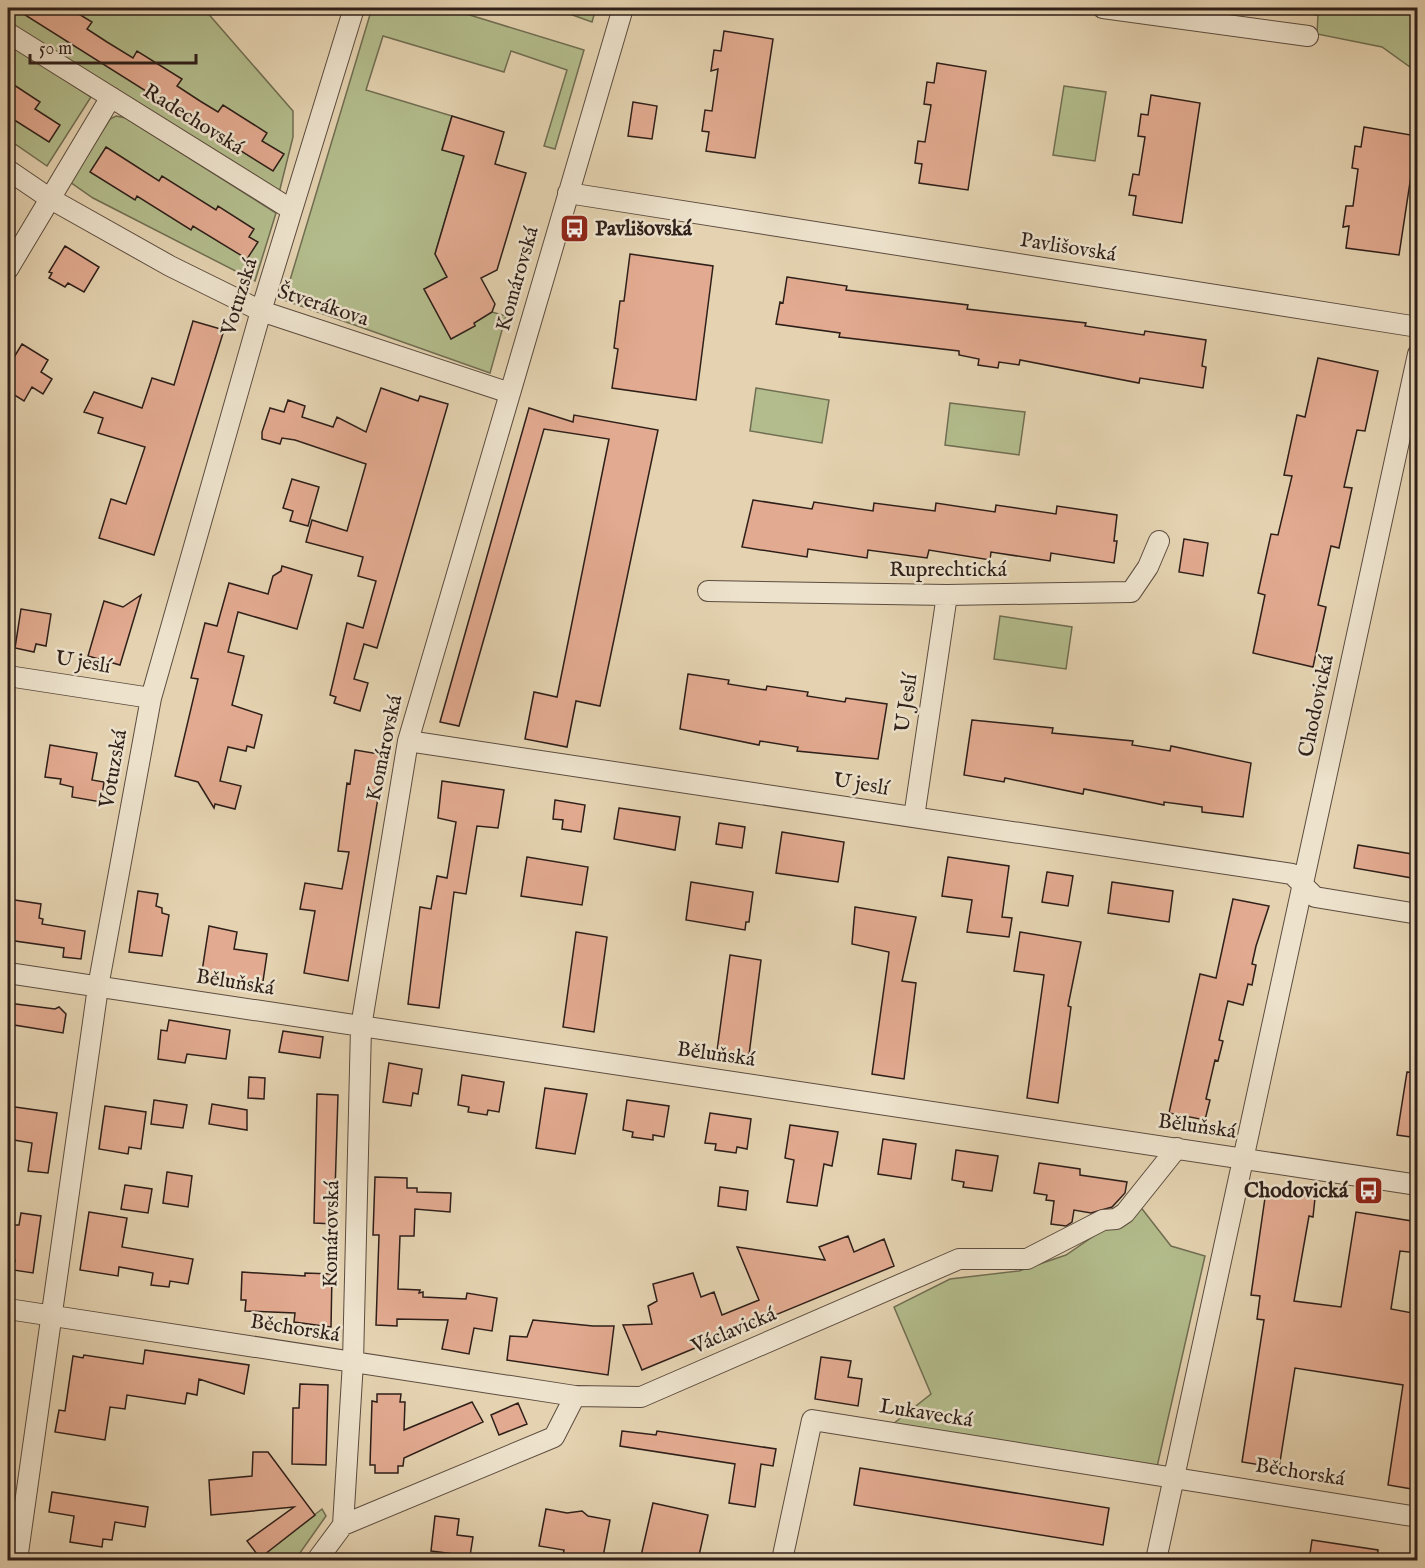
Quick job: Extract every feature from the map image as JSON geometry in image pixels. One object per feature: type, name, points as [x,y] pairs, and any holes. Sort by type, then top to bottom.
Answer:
[{"type":"street","name":"Votuzská","points":[[17,1560],[98,987],[151,698],[261,311],[354,8]]},
{"type":"street","name":"Komárovská","points":[[343,1525],[353,1362],[361,1026],[408,741],[623,8]]},
{"type":"street","points":[[1103,8],[1308,36]]},
{"type":"street","name":"Radechovská","points":[[8,33],[292,210]]},
{"type":"street","points":[[8,269],[111,97]]},
{"type":"street","name":"Štverákova","points":[[8,170],[49,198],[170,266],[261,311],[510,393]]},
{"type":"street","name":"Pavlišovská","points":[[568,194],[1418,327]]},
{"type":"street","name":"Chodovická","points":[[1156,1560],[1418,354]]},
{"type":"street","name":"Ruprechtická","points":[[708,591],[946,595],[1131,592],[1148,567],[1159,541]]},
{"type":"street","name":"U Jeslí","points":[[914,817],[946,595]]},
{"type":"street","name":"U jeslí","points":[[8,676],[151,698]]},
{"type":"street","name":"U jeslí","points":[[408,741],[1292,874],[1315,897],[1418,914]]},
{"type":"street","name":"Běluňská","points":[[8,974],[1418,1185]]},
{"type":"street","name":"Václavická","points":[[575,1396],[640,1397],[959,1259],[1027,1259],[1103,1220],[1116,1219],[1125,1213],[1177,1148]]},
{"type":"street","name":"Běchorská","points":[[8,1309],[575,1396]]},
{"type":"street","points":[[317,1560],[343,1525],[554,1437],[575,1396]]},
{"type":"street","name":"Lukavecká","points":[[782,1560],[813,1420],[1174,1477]]},
{"type":"street","name":"Běchorská","points":[[1174,1477],[1418,1517]]},
{"type":"green space","points":[[9,8],[196,8],[205,10],[293,111],[293,137],[279,193],[13,25]]},
{"type":"green space","points":[[372,8],[464,8],[463,13],[584,50],[555,149],[544,146],[567,70],[511,51],[504,72],[383,36],[366,90],[452,116],[442,149],[464,156],[435,254],[447,277],[424,289],[451,339],[475,326],[474,323],[492,312],[506,316],[490,373],[284,300]]},
{"type":"green space","points":[[553,8],[596,8],[592,22]]},
{"type":"green space","points":[[1266,8],[1417,8],[1417,72],[1382,47],[1317,34],[1318,15]]},
{"type":"green space","points":[[8,43],[91,97],[47,166],[8,139]]},
{"type":"green space","points":[[1064,86],[1106,92],[1095,161],[1053,155]]},
{"type":"green space","points":[[116,116],[126,118],[276,213],[255,281],[93,198],[70,182],[110,119]]},
{"type":"green space","points":[[756,388],[829,400],[822,443],[750,431]]},
{"type":"green space","points":[[950,403],[1025,412],[1019,455],[945,445]]},
{"type":"green space","points":[[1000,616],[1072,627],[1066,669],[994,659]]},
{"type":"green space","points":[[1139,1205],[1171,1246],[1205,1256],[1157,1467],[893,1424],[931,1394],[894,1307],[950,1279],[1019,1271],[1066,1255]]},
{"type":"green space","points":[[322,1509],[326,1516],[295,1560],[256,1560]]},
{"type":"building","points":[[14,8],[69,8],[92,22],[87,29],[107,42],[133,58],[137,51],[182,79],[177,86],[200,101],[218,112],[223,105],[267,133],[262,141],[284,154],[273,171]]},
{"type":"building","points":[[724,31],[773,39],[755,158],[706,151],[709,132],[702,131],[705,110],[712,111],[718,69],[711,71],[714,50],[721,51]]},
{"type":"building","points":[[937,63],[986,71],[968,190],[919,183],[922,164],[915,163],[918,141],[925,142],[931,105],[924,104],[927,82],[934,83]]},
{"type":"building","points":[[8,81],[40,102],[35,109],[60,125],[49,142],[8,116]]},
{"type":"building","points":[[1151,95],[1200,103],[1182,223],[1133,215],[1136,196],[1129,195],[1133,174],[1139,175],[1145,137],[1138,136],[1141,114],[1148,115]]},
{"type":"building","points":[[633,102],[657,106],[652,139],[628,136]]},
{"type":"building","points":[[452,116],[504,132],[495,164],[526,173],[497,270],[481,278],[495,304],[492,312],[474,323],[475,326],[451,339],[424,289],[447,277],[435,254],[464,156],[442,150]]},
{"type":"building","points":[[1364,127],[1417,136],[1399,255],[1346,248],[1349,226],[1343,227],[1346,206],[1353,206],[1358,169],[1352,168],[1355,146],[1361,147]]},
{"type":"building","points":[[106,147],[159,181],[162,176],[216,210],[218,206],[254,229],[249,237],[258,242],[247,259],[193,226],[191,230],[137,196],[135,200],[90,172]]},
{"type":"building","points":[[65,246],[99,267],[84,292],[68,283],[65,287],[49,278],[52,273],[49,272]]},
{"type":"building","points":[[630,254],[713,266],[696,400],[612,388],[618,349],[614,348],[620,301],[624,301]]},
{"type":"building","points":[[787,277],[847,286],[846,290],[968,305],[967,309],[1086,323],[1085,326],[1144,335],[1145,331],[1206,340],[1202,366],[1206,367],[1203,388],[1140,378],[1139,383],[1020,360],[1019,365],[999,362],[998,368],[978,365],[979,359],[959,355],[959,351],[839,337],[840,333],[776,324],[780,302],[783,303]]},
{"type":"building","points":[[193,321],[224,330],[154,555],[99,538],[111,499],[126,504],[145,447],[98,433],[103,418],[84,412],[94,392],[142,408],[152,378],[174,385]]},
{"type":"building","points":[[22,344],[48,360],[41,372],[52,379],[43,394],[32,387],[24,401],[8,391],[8,367]]},
{"type":"building","points":[[1318,358],[1378,371],[1365,431],[1357,430],[1344,487],[1352,488],[1339,548],[1331,546],[1318,605],[1326,607],[1313,667],[1253,653],[1265,595],[1258,593],[1271,534],[1278,535],[1292,476],[1284,475],[1297,415],[1305,417]]},
{"type":"building","points":[[381,388],[418,401],[420,396],[448,404],[377,648],[364,644],[354,679],[368,683],[360,711],[334,703],[336,697],[330,695],[347,623],[363,628],[376,581],[358,576],[363,557],[306,542],[312,520],[347,531],[366,464],[295,440],[282,438],[280,444],[262,439],[262,432],[270,408],[284,412],[288,400],[305,406],[302,417],[333,427],[337,417],[366,432]]},
{"type":"building","points":[[529,408],[573,422],[574,415],[658,430],[600,706],[576,701],[567,747],[525,739],[534,692],[557,697],[609,439],[544,429],[459,726],[440,722]]},
{"type":"building","points":[[292,479],[319,487],[308,526],[290,521],[293,511],[283,508]]},
{"type":"building","points":[[753,500],[812,509],[814,502],[873,511],[874,503],[935,511],[936,503],[995,512],[996,505],[1056,514],[1057,506],[1117,515],[1114,563],[1051,553],[1050,561],[991,552],[990,560],[929,550],[927,558],[868,550],[867,558],[808,549],[807,557],[742,547]]},
{"type":"building","points":[[1184,539],[1208,543],[1203,576],[1179,572]]},
{"type":"building","points":[[282,566],[312,575],[297,629],[238,612],[228,652],[244,656],[232,705],[262,715],[254,748],[247,746],[246,751],[228,747],[220,781],[241,786],[235,809],[215,804],[214,808],[198,782],[175,776],[198,679],[191,678],[205,623],[217,626],[229,583],[268,594],[273,576],[281,571]]},
{"type":"building","points":[[141,595],[120,665],[88,656],[104,601],[123,607]]},
{"type":"building","points":[[21,609],[51,614],[46,646],[36,644],[34,652],[15,648]]},
{"type":"building","points":[[688,674],[729,680],[728,684],[766,690],[767,686],[808,692],[807,696],[845,702],[846,698],[887,704],[878,759],[797,751],[798,747],[760,741],[759,745],[680,729]]},
{"type":"building","points":[[972,720],[1053,728],[1052,733],[1133,741],[1132,745],[1170,751],[1171,746],[1251,763],[1243,817],[1202,812],[1202,807],[1164,802],[1164,805],[1084,789],[1083,794],[1005,778],[1004,782],[964,775]]},
{"type":"building","points":[[50,745],[97,753],[92,780],[104,782],[101,802],[72,797],[73,787],[60,784],[61,779],[45,777]]},
{"type":"building","points":[[355,750],[385,755],[348,981],[304,973],[315,911],[300,909],[305,883],[342,889],[349,852],[338,851],[347,783],[350,784]]},
{"type":"building","points":[[442,781],[504,790],[498,828],[477,826],[466,894],[454,892],[439,1008],[408,1004],[420,907],[431,909],[437,876],[447,878],[456,822],[438,818]]},
{"type":"building","points":[[555,800],[585,805],[581,832],[562,829],[563,820],[553,819]]},
{"type":"building","points":[[619,808],[680,817],[675,850],[614,839]]},
{"type":"building","points":[[719,823],[745,827],[742,848],[716,844]]},
{"type":"building","points":[[782,832],[844,842],[838,882],[776,873]]},
{"type":"building","points":[[1358,845],[1418,855],[1418,879],[1354,868]]},
{"type":"building","points":[[527,857],[588,867],[582,905],[521,896]]},
{"type":"building","points":[[948,857],[1009,866],[1002,917],[1012,918],[1009,937],[967,932],[972,900],[942,896]]},
{"type":"building","points":[[1047,872],[1073,876],[1068,906],[1042,902]]},
{"type":"building","points":[[691,882],[753,892],[749,922],[746,922],[745,930],[686,920]]},
{"type":"building","points":[[1112,882],[1173,891],[1169,922],[1108,913]]},
{"type":"building","points":[[138,891],[158,894],[156,906],[162,908],[162,913],[169,915],[162,956],[129,952]]},
{"type":"building","points":[[8,899],[41,904],[39,918],[43,919],[42,924],[85,931],[81,959],[63,957],[64,948],[8,940]]},
{"type":"building","points":[[1233,899],[1269,906],[1252,964],[1256,965],[1252,985],[1248,984],[1243,1005],[1228,1001],[1219,1040],[1223,1041],[1218,1061],[1215,1060],[1206,1099],[1210,1100],[1205,1120],[1169,1113],[1200,974],[1216,978]]},
{"type":"building","points":[[855,907],[916,917],[902,981],[916,983],[904,1079],[872,1074],[889,952],[852,944]]},
{"type":"building","points":[[209,926],[237,932],[234,949],[267,954],[262,988],[201,978]]},
{"type":"building","points":[[576,932],[607,937],[594,1032],[563,1027]]},
{"type":"building","points":[[1020,932],[1081,942],[1068,1006],[1071,1007],[1058,1103],[1027,1098],[1044,975],[1014,971]]},
{"type":"building","points":[[730,955],[761,960],[749,1055],[717,1051]]},
{"type":"building","points":[[8,1003],[55,1009],[59,1007],[66,1014],[63,1033],[8,1024]]},
{"type":"building","points":[[169,1020],[230,1030],[226,1059],[187,1054],[185,1063],[158,1059],[161,1030],[167,1031]]},
{"type":"building","points":[[283,1031],[323,1037],[320,1058],[279,1052]]},
{"type":"building","points":[[389,1063],[422,1069],[418,1094],[413,1093],[411,1106],[383,1102]]},
{"type":"building","points":[[1407,1072],[1418,1073],[1418,1138],[1397,1135]]},
{"type":"building","points":[[462,1075],[504,1082],[499,1112],[488,1110],[487,1115],[468,1112],[469,1107],[458,1105]]},
{"type":"building","points":[[249,1077],[265,1078],[264,1099],[248,1098]]},
{"type":"building","points":[[545,1088],[587,1094],[575,1154],[536,1148]]},
{"type":"building","points":[[317,1094],[338,1095],[334,1224],[314,1223]]},
{"type":"building","points":[[154,1100],[187,1105],[183,1128],[151,1124]]},
{"type":"building","points":[[627,1100],[669,1106],[664,1137],[653,1135],[653,1140],[632,1137],[633,1132],[623,1130]]},
{"type":"building","points":[[212,1104],[247,1110],[247,1130],[209,1124]]},
{"type":"building","points":[[8,1106],[57,1113],[48,1173],[28,1171],[32,1143],[8,1139]]},
{"type":"building","points":[[105,1106],[146,1112],[141,1149],[129,1147],[128,1154],[99,1149]]},
{"type":"building","points":[[710,1113],[751,1119],[747,1149],[737,1147],[736,1153],[715,1150],[716,1144],[705,1143]]},
{"type":"building","points":[[790,1125],[838,1132],[832,1166],[824,1164],[817,1206],[787,1202],[794,1160],[785,1158]]},
{"type":"building","points":[[883,1139],[916,1144],[911,1179],[878,1174]]},
{"type":"building","points":[[956,1150],[998,1156],[992,1191],[963,1187],[964,1182],[952,1180]]},
{"type":"building","points":[[1039,1163],[1080,1169],[1080,1175],[1127,1182],[1125,1193],[1112,1207],[1091,1213],[1074,1210],[1072,1222],[1066,1226],[1051,1224],[1054,1201],[1046,1200],[1047,1195],[1034,1193]]},
{"type":"building","points":[[167,1172],[192,1176],[188,1207],[163,1203]]},
{"type":"building","points":[[375,1177],[407,1178],[407,1188],[417,1188],[417,1192],[451,1193],[450,1212],[415,1209],[414,1236],[400,1236],[398,1289],[420,1290],[419,1293],[423,1292],[423,1297],[466,1299],[467,1293],[497,1298],[492,1331],[474,1328],[469,1354],[442,1349],[448,1320],[397,1319],[397,1326],[376,1325],[379,1235],[373,1235]]},
{"type":"building","points":[[125,1185],[152,1189],[148,1213],[121,1209]]},
{"type":"building","points":[[720,1187],[748,1191],[746,1210],[718,1206]]},
{"type":"building","points":[[1266,1191],[1315,1198],[1313,1217],[1309,1216],[1294,1301],[1341,1307],[1356,1212],[1418,1222],[1418,1253],[1400,1251],[1391,1309],[1418,1314],[1418,1490],[1388,1485],[1403,1385],[1295,1368],[1279,1468],[1242,1462],[1264,1320],[1257,1319],[1260,1296],[1251,1295]]},
{"type":"building","points":[[89,1212],[127,1218],[122,1247],[193,1259],[188,1284],[170,1281],[169,1287],[151,1285],[153,1273],[119,1267],[118,1276],[80,1270]]},
{"type":"building","points":[[21,1213],[41,1216],[33,1273],[13,1270],[15,1260],[9,1260],[9,1230],[14,1231],[14,1225],[19,1225]]},
{"type":"building","points":[[848,1236],[854,1252],[884,1239],[894,1266],[642,1370],[623,1325],[652,1324],[648,1306],[657,1301],[653,1284],[693,1273],[701,1297],[714,1292],[722,1315],[759,1300],[737,1247],[825,1260],[819,1247]]},
{"type":"building","points":[[242,1272],[305,1276],[305,1273],[332,1274],[331,1327],[294,1322],[295,1313],[245,1311],[246,1300],[241,1300]]},
{"type":"building","points":[[533,1320],[614,1326],[608,1375],[507,1360],[510,1336],[527,1337]]},
{"type":"building","points":[[145,1350],[249,1365],[244,1394],[199,1379],[197,1395],[187,1393],[185,1404],[127,1395],[125,1409],[110,1407],[105,1440],[55,1432],[59,1410],[65,1411],[73,1356],[83,1358],[84,1355],[143,1364]]},
{"type":"building","points":[[821,1357],[851,1361],[848,1377],[862,1379],[858,1406],[815,1399]]},
{"type":"building","points":[[300,1384],[328,1385],[326,1465],[292,1464],[293,1408],[299,1408]]},
{"type":"building","points":[[377,1394],[401,1394],[400,1402],[405,1402],[404,1430],[472,1402],[483,1422],[404,1458],[403,1466],[398,1466],[398,1473],[375,1473],[375,1465],[370,1465],[372,1401],[377,1402]]},
{"type":"building","points":[[518,1403],[527,1424],[499,1435],[491,1415]]},
{"type":"building","points":[[622,1431],[656,1435],[657,1431],[776,1449],[773,1466],[761,1464],[755,1507],[729,1503],[735,1464],[620,1446]]},
{"type":"building","points":[[253,1452],[268,1452],[315,1515],[260,1558],[247,1541],[294,1507],[211,1515],[209,1480],[252,1476]]},
{"type":"building","points":[[860,1468],[1109,1508],[1103,1545],[854,1505]]},
{"type":"building","points":[[52,1492],[148,1507],[145,1527],[115,1522],[112,1540],[103,1539],[102,1547],[70,1542],[74,1516],[49,1512]]},
{"type":"building","points":[[653,1503],[708,1515],[698,1560],[662,1560],[641,1556]]},
{"type":"building","points":[[546,1509],[567,1513],[582,1511],[588,1516],[610,1520],[603,1557],[596,1556],[594,1560],[563,1555],[564,1550],[539,1546]]},
{"type":"building","points":[[435,1516],[459,1519],[457,1535],[473,1537],[470,1556],[431,1551]]},
{"type":"building","points":[[1312,1540],[1378,1550],[1377,1560],[1309,1560]]},
{"type":"place","name":"Pavlišovská","points":[[574,229]]},
{"type":"place","name":"Chodovická","points":[[1369,1191]]}]
